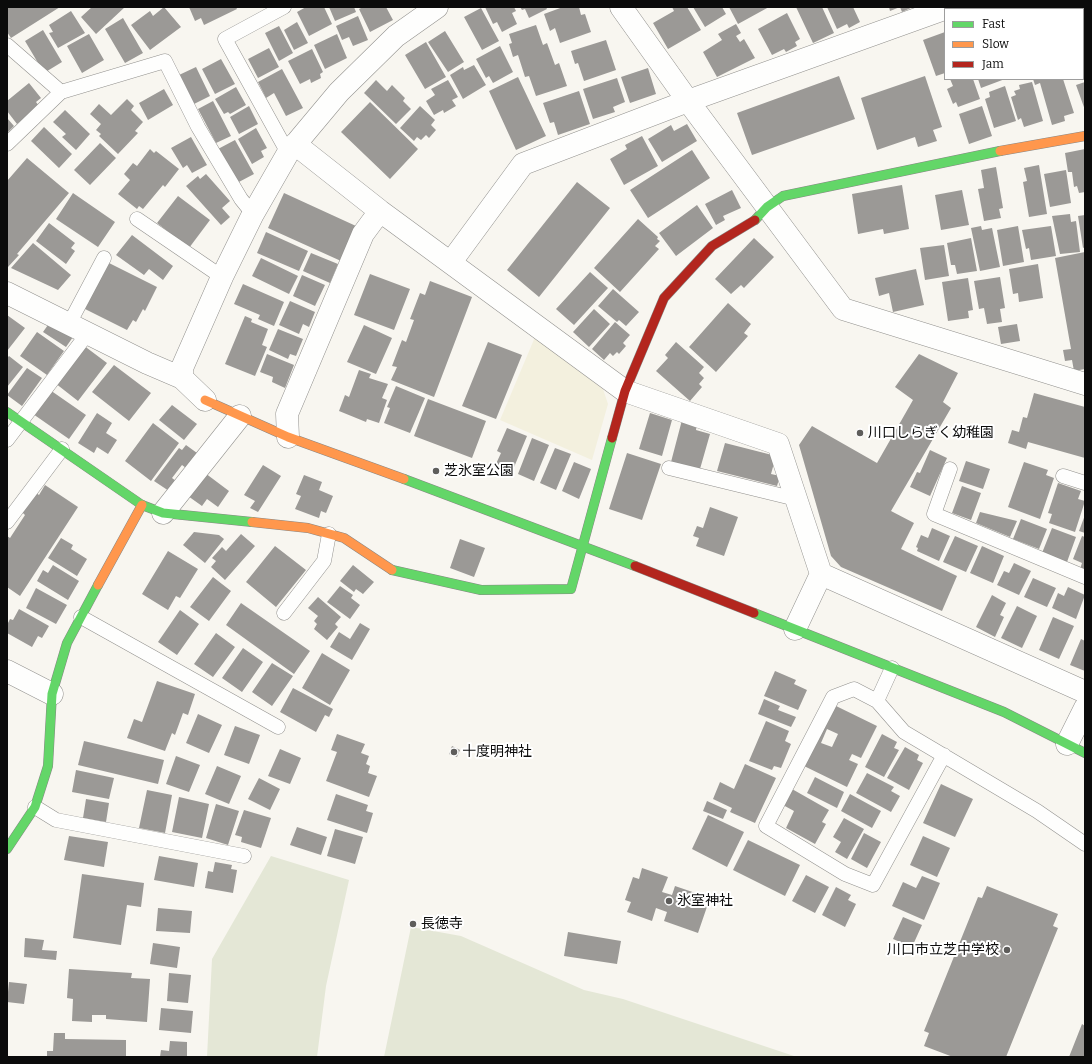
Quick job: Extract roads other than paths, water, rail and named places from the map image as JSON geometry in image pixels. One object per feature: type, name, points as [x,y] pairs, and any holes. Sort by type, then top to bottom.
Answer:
[{"type":"street","points":[[182,378],[182,368],[222,277],[253,214],[291,149],[339,92],[390,42],[437,7]]},
{"type":"street","points":[[620,7],[843,310],[1085,384]]},
{"type":"street","points":[[451,262],[522,164],[688,101],[944,9]]},
{"type":"street","points":[[7,412],[142,505],[163,514],[308,528],[344,538],[390,569],[481,590],[571,589],[625,391],[664,298],[712,246],[756,219],[767,207],[783,196],[986,154],[1085,136]]},
{"type":"street","points":[[291,149],[451,262],[625,391],[778,444],[821,574],[795,629]]},
{"type":"street","points":[[288,437],[286,414],[363,234],[380,211]]},
{"type":"street","points":[[7,293],[147,363],[182,378],[205,400],[288,437],[582,545],[795,629],[1004,712],[1076,748],[1085,708]]},
{"type":"street","points":[[163,514],[240,416]]},
{"type":"street","points":[[7,849],[35,808],[48,766],[52,694],[67,643],[142,505]]},
{"type":"street","points":[[821,574],[1085,692]]},
{"type":"street","points":[[7,671],[52,694]]},
{"type":"lane","points":[[284,7],[225,39],[291,149]]},
{"type":"lane","points":[[7,45],[61,92]]},
{"type":"lane","points":[[7,144],[61,92],[165,61],[198,127],[241,200],[253,214]]},
{"type":"lane","points":[[137,219],[222,277]]},
{"type":"lane","points":[[7,440],[22,422],[79,328],[104,258]]},
{"type":"lane","points":[[7,522],[62,449]]},
{"type":"lane","points":[[669,468],[796,499]]},
{"type":"lane","points":[[950,469],[934,514],[1085,577]]},
{"type":"lane","points":[[1063,476],[1085,483]]},
{"type":"lane","points":[[284,613],[324,561],[329,534]]},
{"type":"lane","points":[[81,617],[278,727]]},
{"type":"lane","points":[[877,701],[892,668]]},
{"type":"lane","points":[[944,755],[873,885],[845,874],[766,826],[833,697],[854,689],[877,701],[904,732],[944,755],[1037,811],[1085,844]]},
{"type":"lane","points":[[35,808],[56,820],[244,856]]},
{"type":"place","name":"川口しらぎく幼稚園","points":[[860,433]]},
{"type":"place","name":"芝氷室公園","points":[[436,471]]},
{"type":"place","name":"十度明神社","points":[[454,752]]},
{"type":"place","name":"氷室神社","points":[[669,901]]},
{"type":"place","name":"長徳寺","points":[[413,924]]},
{"type":"place","name":"川口市立芝中学校","points":[[1007,950]]}]
